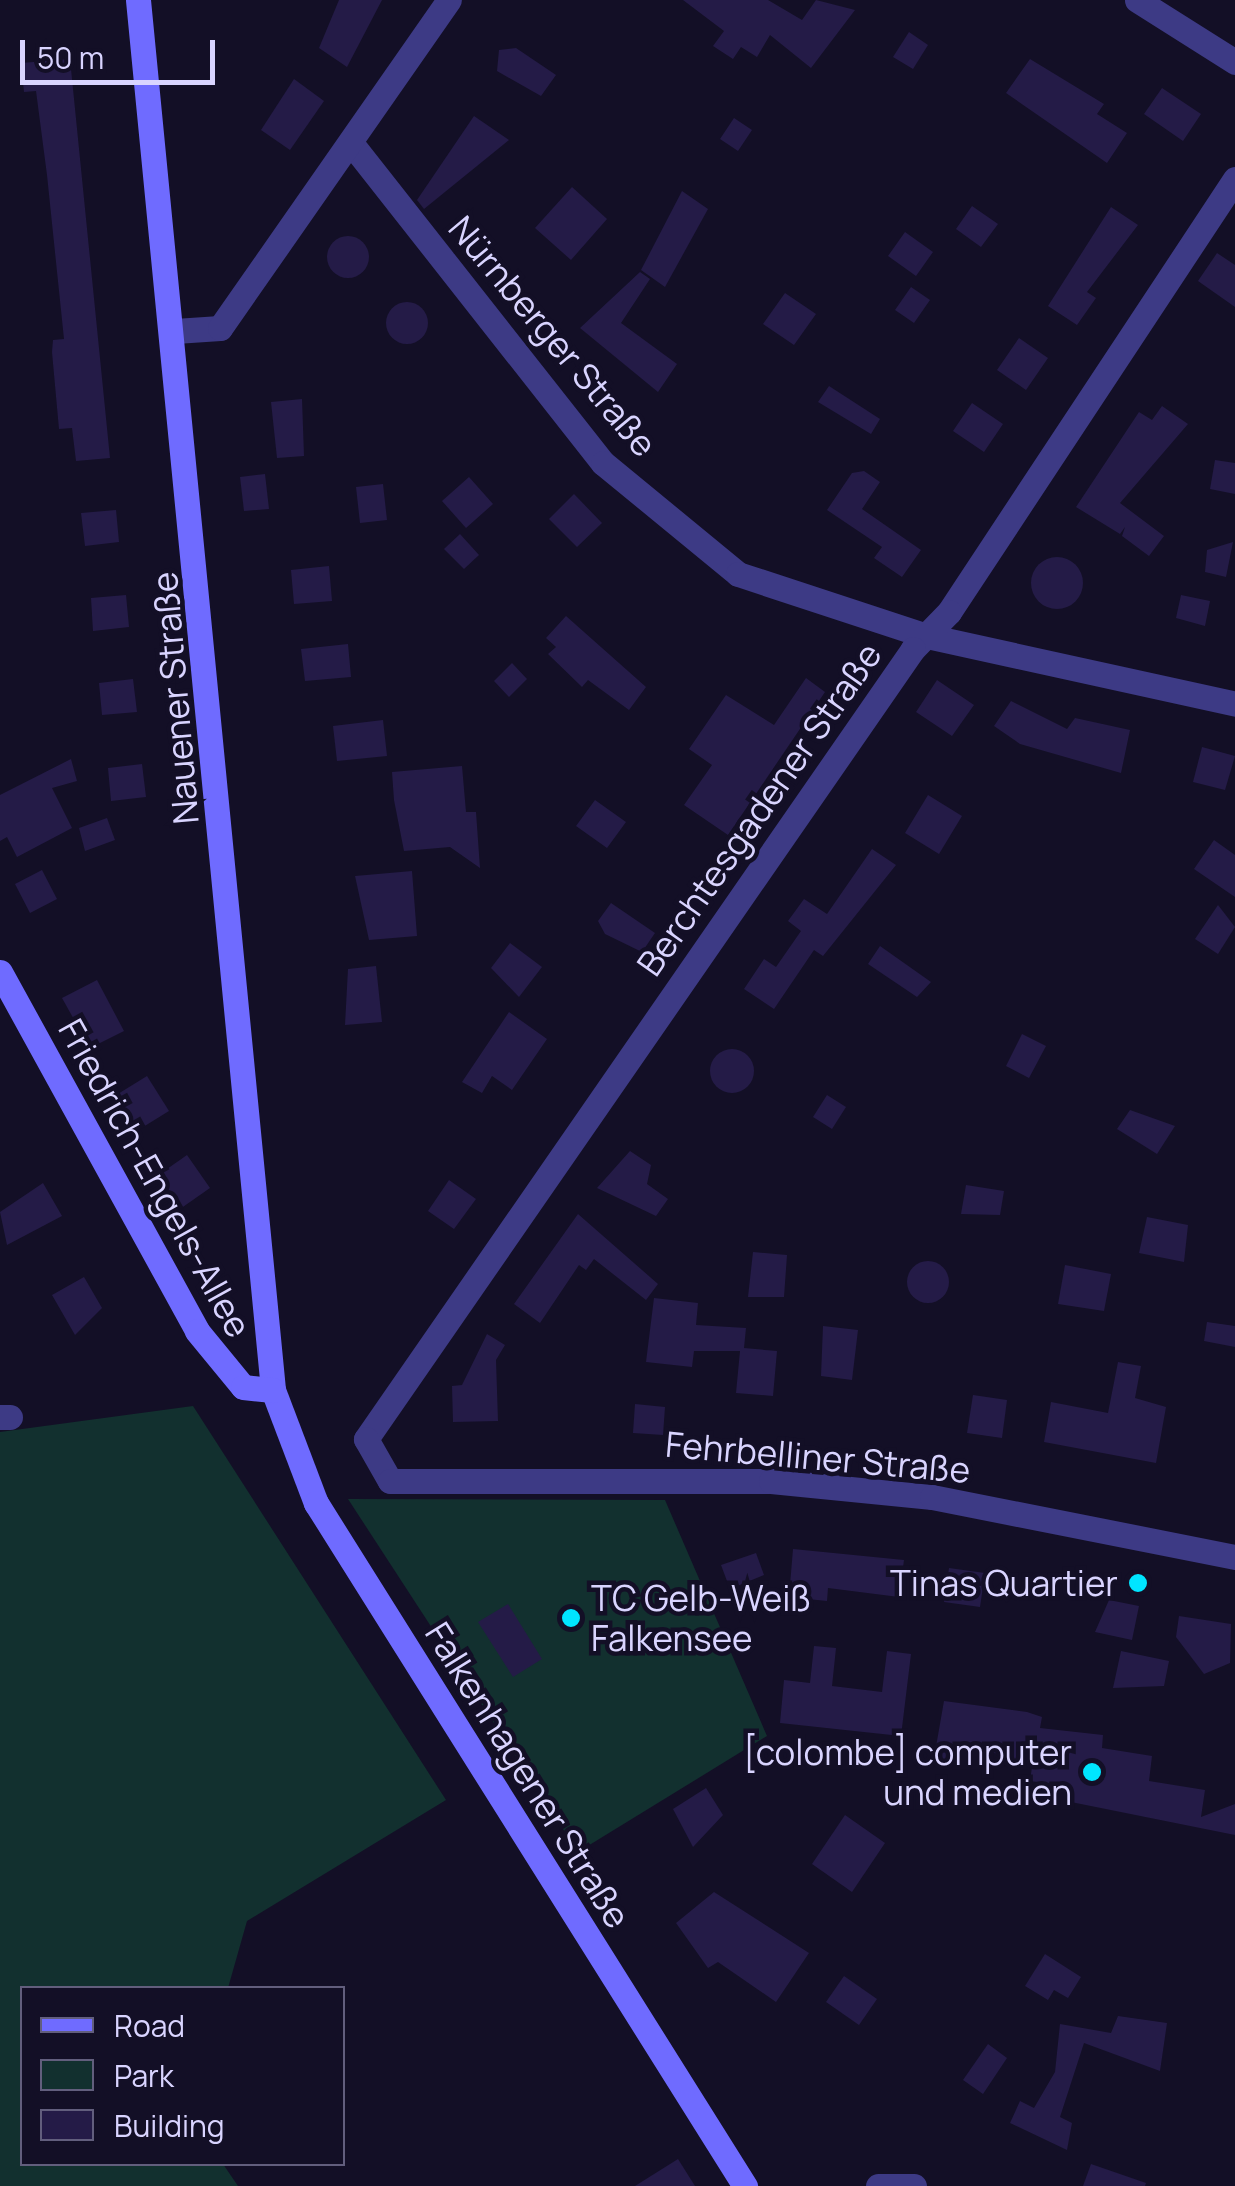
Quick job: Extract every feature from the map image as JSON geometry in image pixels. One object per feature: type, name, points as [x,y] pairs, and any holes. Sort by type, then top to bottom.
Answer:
[{"type":"main road","name":"Nauener Straße","points":[[138,0],[176,331],[273,1390]]},
{"type":"main road","name":"Friedrich-Engels-Allee","points":[[0,972],[197,1331],[243,1386],[273,1390]]},
{"type":"main road","name":"Falkenhagener Straße","points":[[273,1390],[316,1503],[745,2186]]},
{"type":"street","points":[[176,331],[220,328],[449,0]]},
{"type":"street","points":[[1138,0],[1235,62]]},
{"type":"street","name":"Nürnberger Straße","points":[[351,143],[603,463],[738,574],[927,636],[1235,704]]},
{"type":"street","name":"Berchtesgadener Straße","points":[[390,1480],[366,1439],[391,1396],[927,636],[1235,179]]},
{"type":"street","name":"Fehrbelliner Straße","points":[[390,1480],[771,1481],[932,1497],[1235,1557]]},
{"type":"street","points":[[878,2186],[914,2186]]},
{"type":"green space","points":[[193,1406],[446,1800],[247,1921],[229,1986],[20,1986],[20,2166],[224,2166],[238,2186],[0,2186],[0,1432]]},
{"type":"green space","name":"TC Gelb-Weiß Falkensee","points":[[348,1499],[665,1500],[767,1736],[578,1852]]},
{"type":"building","points":[[339,0],[382,0],[347,67],[319,48]]},
{"type":"building","points":[[683,0],[768,0],[802,20],[816,0],[855,10],[811,68],[770,35],[757,57],[741,47],[733,59],[713,46],[724,31]]},
{"type":"building","points":[[909,32],[928,45],[913,69],[893,57]]},
{"type":"building","points":[[516,48],[556,75],[541,96],[497,71],[499,50]]},
{"type":"building","points":[[70,59],[110,458],[76,461],[72,428],[59,429],[52,352],[53,340],[64,339],[47,175],[36,91],[24,92],[21,63]]},
{"type":"building","points":[[1030,59],[1104,104],[1097,114],[1127,133],[1107,163],[1006,93]]},
{"type":"building","points":[[294,79],[324,101],[290,150],[261,130]]},
{"type":"building","points":[[1162,88],[1201,114],[1183,141],[1144,114]]},
{"type":"building","points":[[474,116],[509,140],[424,209],[417,200]]},
{"type":"building","points":[[734,118],[752,130],[738,151],[720,139]]},
{"type":"building","points":[[572,187],[607,219],[571,260],[535,228]]},
{"type":"building","points":[[682,191],[708,209],[665,287],[641,270]]},
{"type":"building","points":[[972,206],[998,224],[981,247],[956,229]]},
{"type":"building","points":[[1111,207],[1138,225],[1087,292],[1096,298],[1077,325],[1048,306]]},
{"type":"building","points":[[905,232],[933,252],[916,276],[888,256]]},
{"type":"building","points":[[348,236],[363,242],[369,257],[363,272],[348,278],[333,272],[327,257],[333,242]]},
{"type":"building","points":[[1217,253],[1235,265],[1235,307],[1198,281]]},
{"type":"building","points":[[640,272],[650,279],[621,323],[677,364],[658,392],[580,328]]},
{"type":"building","points":[[911,287],[930,300],[914,323],[895,310]]},
{"type":"building","points":[[785,293],[816,314],[794,345],[763,324]]},
{"type":"building","points":[[407,302],[422,308],[428,323],[422,338],[407,344],[392,338],[386,323],[392,308]]},
{"type":"building","points":[[1019,338],[1048,358],[1026,390],[997,370]]},
{"type":"building","points":[[829,386],[880,419],[871,434],[818,402]]},
{"type":"building","points":[[302,399],[304,456],[277,458],[271,402]]},
{"type":"building","points":[[972,403],[1003,424],[984,452],[953,431]]},
{"type":"building","points":[[1162,406],[1188,424],[1120,503],[1164,536],[1149,556],[1122,536],[1125,527],[1120,534],[1076,507],[1139,412],[1152,420]]},
{"type":"building","points":[[1215,460],[1235,463],[1235,494],[1210,489]]},
{"type":"building","points":[[864,471],[880,482],[862,509],[921,550],[902,577],[874,558],[882,547],[827,510],[852,473]]},
{"type":"building","points":[[265,474],[269,509],[244,511],[240,477]]},
{"type":"building","points":[[469,477],[493,504],[466,528],[442,501]]},
{"type":"building","points":[[383,484],[387,520],[360,523],[356,487]]},
{"type":"building","points":[[574,494],[602,523],[577,547],[549,519]]},
{"type":"building","points":[[116,510],[119,542],[85,546],[81,513]]},
{"type":"building","points":[[460,534],[479,555],[464,569],[444,549]]},
{"type":"building","points":[[1233,542],[1226,577],[1205,572],[1207,550]]},
{"type":"building","points":[[1057,557],[1076,564],[1083,583],[1076,602],[1057,609],[1038,602],[1031,583],[1038,564]]},
{"type":"building","points":[[329,566],[332,601],[294,604],[291,570]]},
{"type":"building","points":[[126,595],[129,627],[93,631],[91,598]]},
{"type":"building","points":[[1181,595],[1210,601],[1205,626],[1176,618]]},
{"type":"building","points":[[566,616],[646,687],[629,710],[588,680],[582,687],[548,654],[556,647],[546,638]]},
{"type":"building","points":[[348,644],[351,677],[305,681],[301,649]]},
{"type":"building","points":[[512,663],[527,679],[509,697],[494,681]]},
{"type":"building","points":[[806,678],[825,692],[728,835],[684,805],[712,765],[689,749],[726,695],[774,725]]},
{"type":"building","points":[[133,679],[137,712],[102,715],[99,683]]},
{"type":"building","points":[[937,680],[974,705],[952,736],[916,712]]},
{"type":"building","points":[[1011,701],[1067,729],[1075,718],[1130,730],[1121,773],[1020,744],[994,726]]},
{"type":"building","points":[[383,720],[387,756],[337,761],[333,726]]},
{"type":"building","points":[[1202,747],[1235,756],[1225,790],[1193,782]]},
{"type":"building","points":[[71,759],[77,781],[52,788],[72,828],[17,857],[7,837],[0,841],[0,795]]},
{"type":"building","points":[[142,764],[146,797],[111,801],[108,768]]},
{"type":"building","points":[[462,766],[466,812],[476,812],[480,868],[450,847],[404,851],[394,800],[392,772]]},
{"type":"building","points":[[928,795],[962,816],[939,854],[905,833]]},
{"type":"building","points":[[595,800],[626,822],[607,848],[576,826]]},
{"type":"building","points":[[107,818],[115,840],[85,851],[79,828]]},
{"type":"building","points":[[1214,840],[1235,855],[1235,897],[1194,869]]},
{"type":"building","points":[[872,849],[896,865],[823,956],[814,950],[774,1009],[744,989],[764,959],[776,967],[801,931],[788,921],[804,899],[827,914]]},
{"type":"building","points":[[42,870],[57,899],[30,913],[15,884]]},
{"type":"building","points":[[412,871],[417,936],[369,940],[355,876]]},
{"type":"building","points":[[611,903],[655,933],[642,952],[605,934],[598,921]]},
{"type":"building","points":[[1218,905],[1235,927],[1218,954],[1195,939]]},
{"type":"building","points":[[510,943],[542,967],[519,997],[491,968]]},
{"type":"building","points":[[880,946],[931,982],[917,997],[868,964]]},
{"type":"building","points":[[376,966],[382,1022],[345,1025],[348,969]]},
{"type":"building","points":[[97,980],[124,1031],[90,1048],[62,998]]},
{"type":"building","points":[[509,1012],[547,1039],[512,1090],[492,1076],[482,1093],[462,1082]]},
{"type":"building","points":[[1022,1034],[1046,1046],[1029,1078],[1006,1066]]},
{"type":"building","points":[[732,1049],[748,1055],[754,1071],[748,1087],[732,1093],[716,1087],[710,1071],[716,1055]]},
{"type":"building","points":[[147,1076],[169,1111],[135,1132],[113,1097]]},
{"type":"building","points":[[827,1095],[846,1107],[832,1129],[813,1117]]},
{"type":"building","points":[[1130,1110],[1175,1126],[1157,1154],[1117,1129]]},
{"type":"building","points":[[630,1151],[651,1165],[647,1184],[668,1199],[656,1216],[597,1188]]},
{"type":"building","points":[[187,1155],[210,1188],[180,1209],[157,1176]]},
{"type":"building","points":[[449,1180],[476,1199],[454,1229],[428,1211]]},
{"type":"building","points":[[43,1183],[62,1216],[7,1245],[0,1212]]},
{"type":"building","points":[[966,1185],[1004,1191],[1000,1215],[961,1214]]},
{"type":"building","points":[[578,1214],[658,1284],[646,1300],[594,1259],[586,1270],[579,1265],[540,1323],[514,1304]]},
{"type":"building","points":[[1147,1217],[1188,1225],[1184,1262],[1139,1253]]},
{"type":"building","points":[[753,1252],[787,1255],[784,1297],[748,1297]]},
{"type":"building","points":[[928,1261],[943,1267],[949,1282],[943,1297],[928,1303],[913,1297],[907,1282],[913,1267]]},
{"type":"building","points":[[1065,1265],[1111,1274],[1104,1311],[1058,1304]]},
{"type":"building","points":[[84,1277],[102,1308],[75,1335],[52,1295]]},
{"type":"building","points":[[654,1298],[698,1303],[696,1325],[746,1328],[744,1348],[777,1351],[773,1396],[736,1393],[740,1351],[694,1351],[692,1367],[646,1362]]},
{"type":"building","points":[[1207,1322],[1235,1326],[1235,1347],[1204,1341]]},
{"type":"building","points":[[823,1326],[858,1330],[852,1380],[821,1376]]},
{"type":"building","points":[[487,1334],[505,1345],[496,1360],[498,1421],[453,1422],[452,1386],[462,1385]]},
{"type":"building","points":[[1118,1362],[1141,1366],[1135,1398],[1166,1407],[1156,1463],[1044,1442],[1051,1402],[1108,1413]]},
{"type":"building","points":[[973,1395],[1007,1400],[1002,1438],[967,1433]]},
{"type":"building","points":[[635,1404],[665,1407],[663,1435],[633,1433]]},
{"type":"building","points":[[793,1549],[904,1560],[899,1597],[828,1588],[827,1601],[789,1597]]},
{"type":"building","points":[[756,1553],[764,1575],[730,1589],[721,1565]]},
{"type":"building","points":[[949,1568],[985,1573],[980,1607],[944,1602]]},
{"type":"building","points":[[1109,1600],[1139,1606],[1132,1640],[1095,1632]]},
{"type":"building","points":[[508,1604],[542,1659],[513,1677],[478,1622]]},
{"type":"building","points":[[1179,1616],[1231,1624],[1230,1663],[1204,1674],[1176,1637]]},
{"type":"building","points":[[814,1646],[836,1648],[832,1686],[882,1692],[887,1651],[911,1654],[901,1736],[780,1723],[784,1680],[810,1683]]},
{"type":"building","points":[[1121,1651],[1169,1661],[1164,1686],[1113,1688]]},
{"type":"building","points":[[944,1701],[1027,1712],[1042,1717],[1040,1728],[1103,1735],[1102,1748],[1152,1756],[1149,1781],[1205,1790],[1201,1817],[1235,1804],[1235,1835],[1066,1801],[1068,1786],[1030,1781],[1032,1767],[999,1762],[1000,1754],[957,1747],[954,1762],[934,1758]]},
{"type":"building","points":[[706,1788],[723,1815],[693,1847],[673,1809]]},
{"type":"building","points":[[845,1815],[885,1843],[852,1892],[812,1864]]},
{"type":"building","points":[[714,1892],[809,1953],[776,2002],[718,1962],[708,1968],[676,1923]]},
{"type":"building","points":[[1045,1954],[1081,1977],[1068,1998],[1054,1990],[1048,2000],[1025,1986]]},
{"type":"building","points":[[844,1976],[877,1999],[859,2025],[826,2002]]},
{"type":"building","points":[[1118,2016],[1167,2023],[1160,2071],[1084,2043],[1060,2117],[1072,2123],[1067,2150],[1010,2123],[1020,2101],[1034,2108],[1055,2072],[1060,2024],[1111,2033]]},
{"type":"building","points":[[988,2044],[1007,2058],[983,2094],[963,2080]]},
{"type":"building","points":[[678,2159],[695,2186],[635,2186]]},
{"type":"building","points":[[1091,2164],[1146,2183],[1145,2186],[1083,2186]]},
{"type":"place","name":"Tinas Quartier","points":[[1138,1583]]},
{"type":"place","name":"TC Gelb-Weiß Falkensee","points":[[571,1618]]},
{"type":"place","name":"[colombe] computer und medien","points":[[1092,1772]]}]
